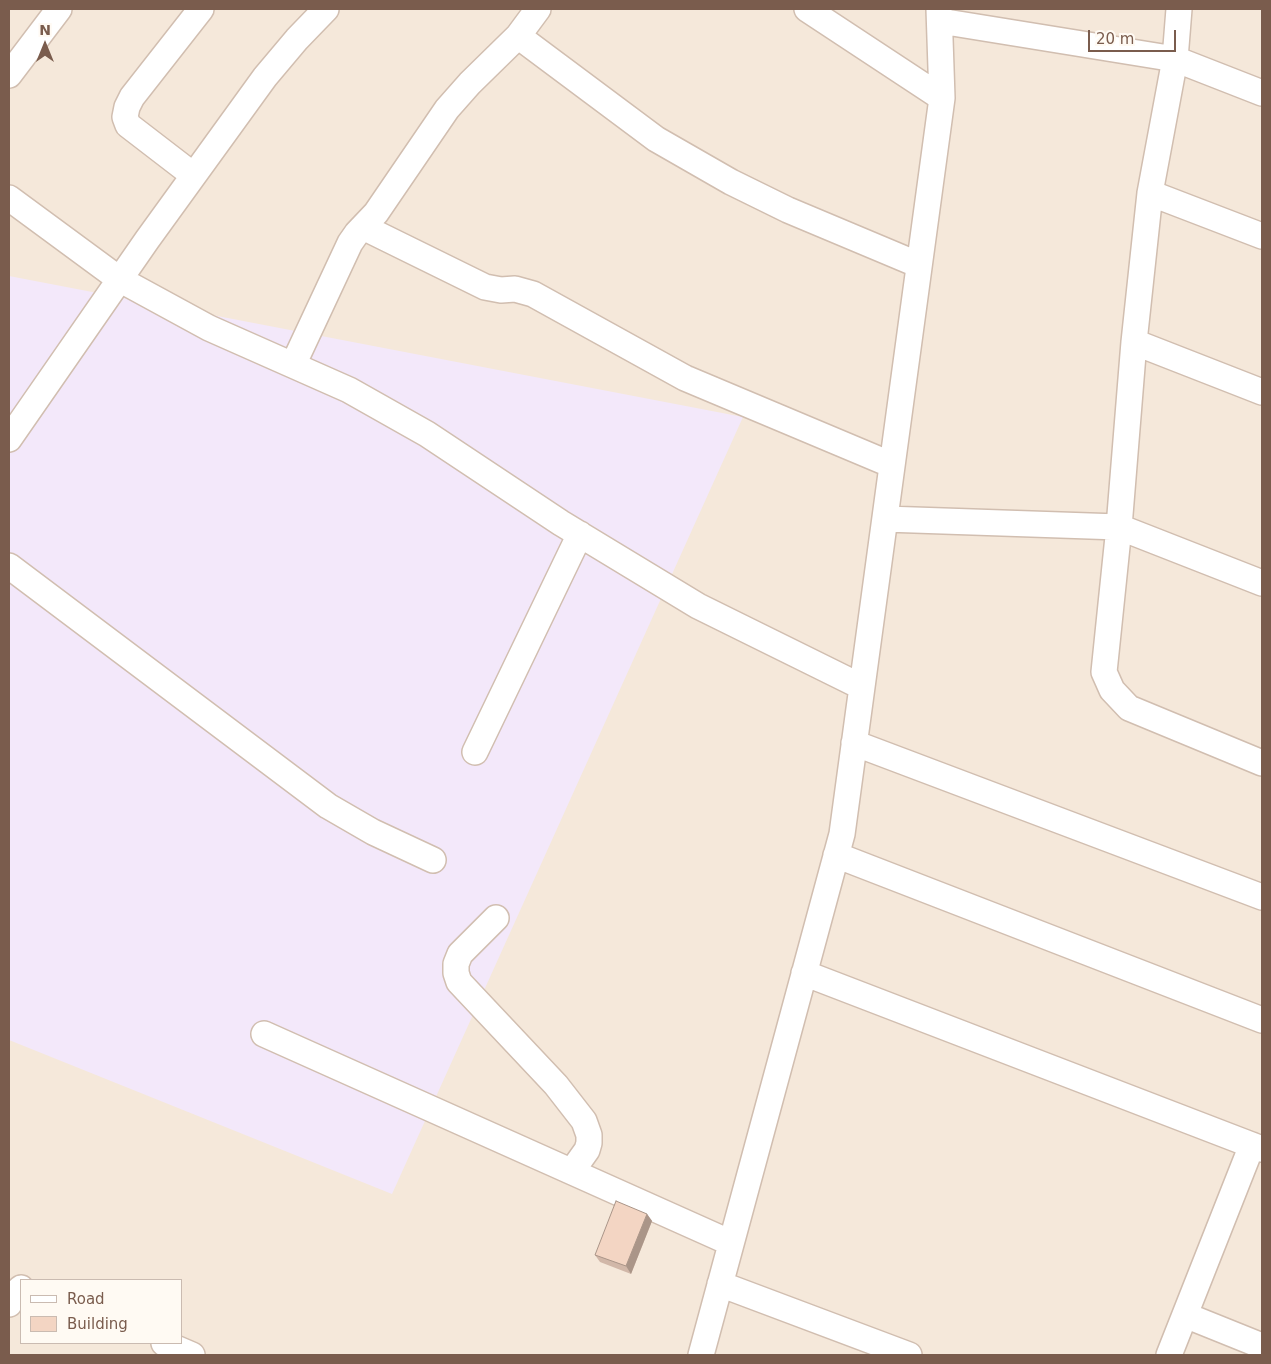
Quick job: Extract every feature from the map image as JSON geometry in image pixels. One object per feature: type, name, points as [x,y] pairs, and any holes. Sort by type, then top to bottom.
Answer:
[{"type":"street","points":[[9,75],[59,9]]},
{"type":"street","points":[[194,175],[128,125],[125,117],[132,97],[201,9]]},
{"type":"street","points":[[9,439],[120,279],[265,77],[297,39],[326,9]]},
{"type":"street","points":[[293,365],[356,233],[376,213],[446,109],[518,36],[538,9]]},
{"type":"street","points":[[807,9],[942,98]]},
{"type":"street","points":[[1179,9],[1176,59],[1150,193],[1134,342],[1119,527],[1104,672],[1112,690],[1128,708],[1262,763]]},
{"type":"street","points":[[701,1355],[842,834],[942,98],[940,15],[1176,59],[1262,93]]},
{"type":"street","points":[[518,36],[656,139],[731,182],[788,210],[919,265]]},
{"type":"street","points":[[1150,193],[1262,236]]},
{"type":"street","points":[[9,198],[120,279],[209,328],[349,390],[427,434],[580,534],[698,606],[862,687]]},
{"type":"street","points":[[363,227],[485,286],[502,290],[515,289],[533,294],[685,378],[892,465]]},
{"type":"street","points":[[1134,342],[1262,392]]},
{"type":"street","points":[[885,518],[1119,527],[1262,583]]},
{"type":"street","points":[[475,752],[580,534]]},
{"type":"street","points":[[9,566],[328,806],[374,832],[433,860]]},
{"type":"street","points":[[854,743],[1262,897]]},
{"type":"street","points":[[836,855],[1262,1020]]},
{"type":"street","points":[[496,918],[460,954],[456,964],[456,973],[459,982],[556,1085],[584,1121],[589,1135],[587,1150],[572,1171]]},
{"type":"street","points":[[804,973],[1257,1147],[1169,1355]]},
{"type":"street","points":[[264,1034],[731,1243]]},
{"type":"street","points":[[720,1284],[909,1355]]},
{"type":"street","points":[[9,1304],[12,1296],[20,1289]]},
{"type":"street","points":[[1185,1315],[1262,1346]]},
{"type":"street","points":[[166,1344],[192,1355]]},
{"type":"shaded area","points":[[9,9],[1262,9],[1262,1355],[9,1355]]},
{"type":"shaded area","points":[[9,276],[743,417],[392,1194],[9,1040]]},
{"type":"building","points":[[616,1201],[647,1214],[626,1266],[595,1255]]}]
